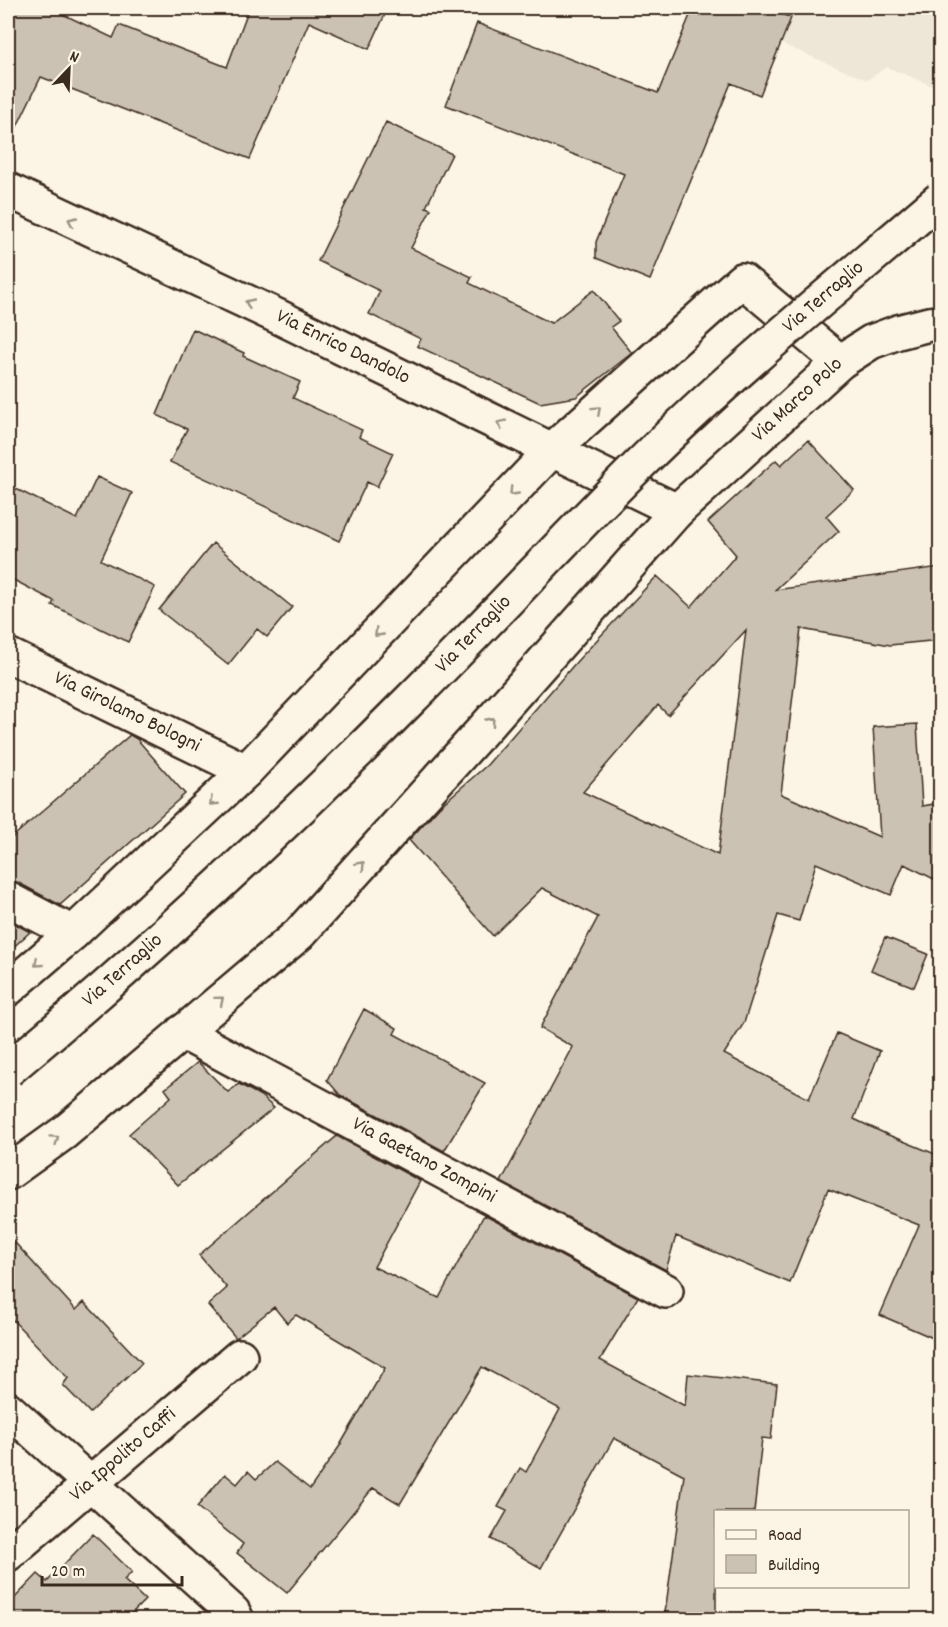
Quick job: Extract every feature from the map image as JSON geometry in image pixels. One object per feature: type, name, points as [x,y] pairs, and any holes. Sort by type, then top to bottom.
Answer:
[{"type":"street","name":"Via Enrico Dandolo","points":[[8,190],[279,317],[676,511]]},
{"type":"street","name":"Via Terraglio","points":[[8,1070],[188,914],[314,795],[409,702],[642,462],[712,396],[940,199]]},
{"type":"street","points":[[8,989],[73,933],[246,771],[553,449],[742,280],[840,362]]},
{"type":"street","name":"Via Marco Polo","points":[[676,511],[840,362],[871,342],[898,332],[940,323]]},
{"type":"street","points":[[8,1173],[66,1132],[299,934],[676,511]]},
{"type":"street","name":"Via Girolamo Bologni","points":[[8,655],[246,771]]},
{"type":"street","points":[[8,899],[73,933]]},
{"type":"street","name":"Via Gaetano Zompini","points":[[182,1032],[666,1291]]},
{"type":"street","name":"Via Ippolito Caffi","points":[[8,1554],[240,1356]]},
{"type":"street","points":[[8,1409],[233,1612],[237,1620]]},
{"type":"shaded area","points":[[696,8],[940,8],[940,89],[887,67],[867,80]]},
{"type":"building","points":[[8,8],[50,8],[113,38],[119,25],[227,67],[249,8],[388,8],[369,49],[309,22],[250,159],[41,77],[8,145]]},
{"type":"building","points":[[693,8],[767,8],[791,18],[760,95],[731,83],[650,280],[596,258],[596,242],[624,174],[446,105],[477,23],[658,93]]},
{"type":"building","points":[[386,122],[452,154],[426,207],[431,209],[411,248],[472,277],[469,283],[551,323],[594,290],[619,321],[611,327],[632,353],[576,397],[540,403],[417,346],[421,339],[369,314],[380,291],[318,261]]},
{"type":"building","points":[[193,329],[244,353],[243,356],[300,382],[293,398],[362,430],[359,437],[393,453],[377,487],[367,482],[339,541],[170,462],[187,429],[157,415]]},
{"type":"building","points":[[808,440],[854,490],[826,516],[839,531],[775,590],[940,567],[940,640],[890,645],[801,629],[781,794],[880,837],[873,727],[917,724],[922,806],[940,803],[940,882],[904,864],[891,895],[816,863],[799,921],[778,915],[744,1023],[724,1054],[809,1099],[837,1033],[880,1051],[854,1119],[940,1156],[940,1341],[880,1315],[919,1225],[828,1189],[790,1283],[676,1236],[666,1270],[501,1182],[573,1047],[540,1028],[598,917],[542,888],[493,936],[409,840],[439,807],[487,765],[578,660],[657,576],[691,607],[736,555],[708,522],[776,460],[781,465]],"holes":[[[746,630],[718,855],[583,792],[658,705],[668,715]]]},
{"type":"building","points":[[97,477],[132,493],[101,560],[155,587],[128,642],[52,605],[54,601],[8,577],[8,485],[77,519]]},
{"type":"building","points":[[213,543],[292,607],[267,637],[257,629],[228,665],[159,610]]},
{"type":"building","points":[[130,735],[137,739],[185,794],[60,905],[17,882],[8,880],[8,841]]},
{"type":"building","points":[[8,920],[30,932],[8,952]]},
{"type":"building","points":[[885,937],[928,954],[914,987],[871,970]]},
{"type":"building","points":[[364,1009],[397,1028],[394,1034],[485,1083],[444,1151],[340,1095],[327,1080]]},
{"type":"building","points":[[198,1062],[228,1092],[239,1084],[261,1096],[274,1108],[178,1185],[129,1134],[171,1097],[165,1089]]},
{"type":"building","points":[[337,1136],[420,1181],[374,1267],[439,1298],[484,1215],[638,1297],[600,1360],[685,1406],[688,1374],[777,1384],[771,1439],[762,1438],[754,1510],[714,1510],[716,1620],[664,1620],[684,1475],[614,1438],[541,1568],[491,1539],[507,1511],[498,1507],[520,1468],[526,1472],[560,1409],[482,1367],[400,1504],[373,1488],[287,1593],[237,1553],[243,1544],[197,1507],[225,1474],[237,1484],[248,1471],[256,1479],[275,1462],[310,1489],[339,1447],[385,1368],[296,1315],[287,1323],[274,1307],[236,1338],[208,1305],[227,1288],[199,1255]]},
{"type":"building","points":[[8,1235],[76,1310],[84,1302],[142,1363],[90,1413],[63,1385],[68,1378],[8,1315]]},
{"type":"building","points":[[93,1534],[132,1572],[124,1580],[145,1600],[125,1620],[8,1620],[8,1605],[38,1574],[47,1582]]}]
